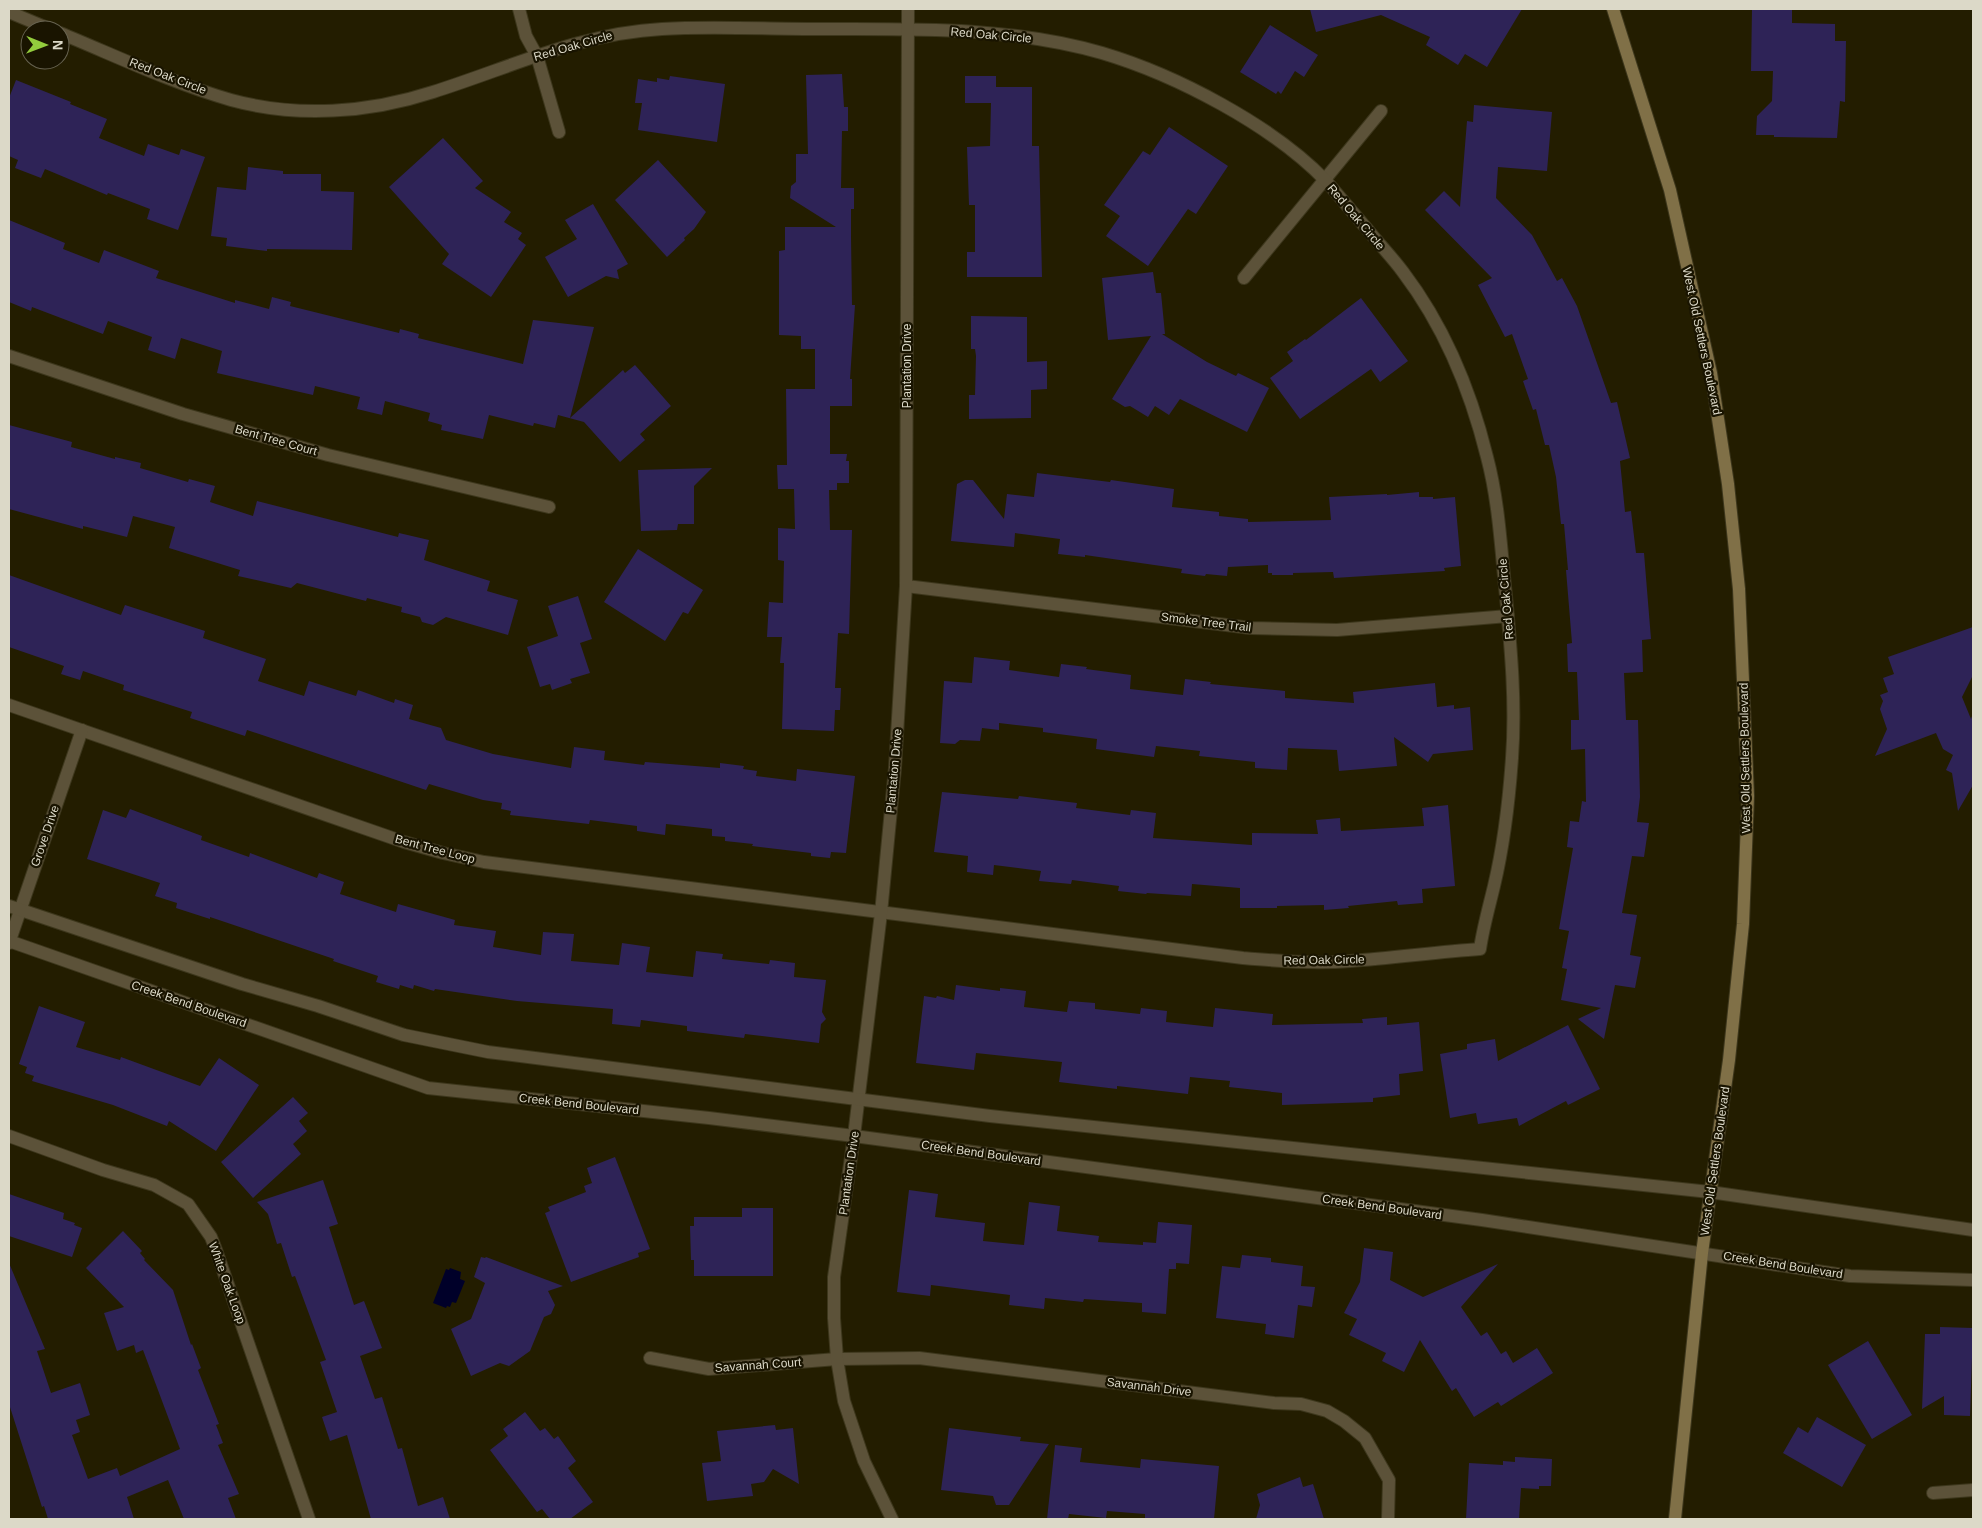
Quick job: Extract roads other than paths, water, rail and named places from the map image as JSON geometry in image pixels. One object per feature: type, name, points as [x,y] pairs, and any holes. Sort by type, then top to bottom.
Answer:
[{"type":"main road","name":"West Old Settlers Boulevard","points":[[1612,9],[1670,190],[1711,373],[1728,484],[1739,589],[1748,796],[1743,924],[1729,1060],[1702,1253],[1675,1519]]},
{"type":"street","points":[[519,9],[526,36],[537,56],[559,132]]},
{"type":"street","name":"Plantation Drive","points":[[892,1519],[864,1461],[844,1401],[836,1359],[834,1277],[854,1136],[881,913],[895,768],[906,586],[908,9]]},
{"type":"street","points":[[9,12],[28,20]]},
{"type":"street","name":"Red Oak Circle","points":[[70,37],[195,88],[236,101],[279,109],[300,110],[344,110],[388,104],[430,93],[572,44],[616,34],[661,29],[908,29],[1028,38],[1062,43],[1105,54],[1146,69],[1205,96],[1276,140],[1325,181],[1403,272],[1438,328],[1462,379],[1488,461],[1497,504],[1513,686],[1512,752],[1506,819],[1495,884],[1484,920],[1480,949],[1348,961],[1285,961],[1244,958],[881,913]]},
{"type":"street","points":[[1244,278],[1381,111]]},
{"type":"street","name":"Bent Tree Court","points":[[9,356],[184,414],[328,455],[549,507]]},
{"type":"street","name":"Smoke Tree Trail","points":[[906,586],[1251,628],[1337,630],[1508,616]]},
{"type":"street","name":"Bent Tree Loop","points":[[9,705],[443,853],[484,862],[881,913]]},
{"type":"street","name":"Grove Drive","points":[[9,941],[14,908],[82,730]]},
{"type":"street","points":[[14,908],[242,984],[318,1006],[404,1035],[488,1052],[857,1100],[1710,1192],[1973,1230]]},
{"type":"street","name":"Creek Bend Boulevard","points":[[9,941],[428,1088],[699,1117],[854,1136],[1472,1218],[1850,1276],[1973,1280]]},
{"type":"street","name":"White Oak Loop","points":[[9,1136],[104,1170],[154,1185],[188,1204],[211,1237],[216,1250],[309,1519]]},
{"type":"street","name":"Savannah Court","points":[[650,1358],[709,1369],[836,1359]]},
{"type":"street","name":"Savannah Drive","points":[[836,1359],[919,1358],[1274,1403],[1301,1404],[1327,1411],[1344,1420],[1365,1438],[1388,1480],[1388,1519]]},
{"type":"street","points":[[1932,1492],[1973,1490]]},
{"type":"water","points":[[450,1268],[461,1272],[460,1279],[465,1281],[456,1303],[452,1302],[450,1307],[447,1306],[446,1308],[433,1303],[446,1269],[449,1270]]}]
